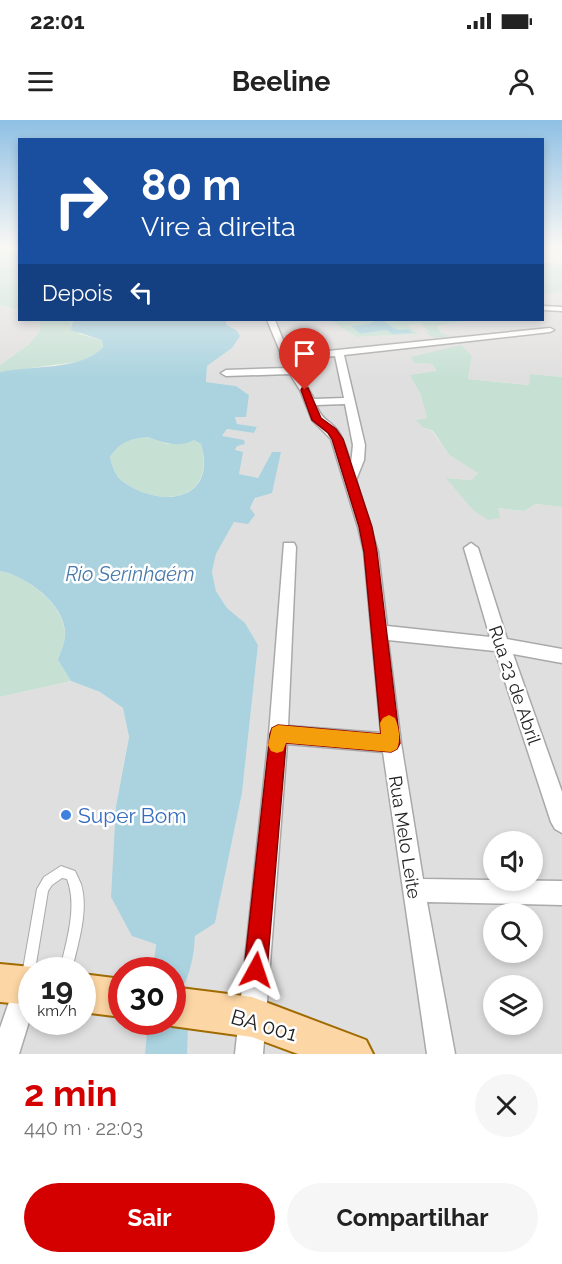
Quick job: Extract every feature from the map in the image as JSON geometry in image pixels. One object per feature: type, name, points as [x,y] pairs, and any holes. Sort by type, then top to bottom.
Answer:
[{"type":"main road","name":"BA 001","points":[[186,1010],[246,1029],[352,1054]]},
{"type":"street","points":[[546,308],[562,309]]},
{"type":"street","points":[[546,308],[562,318]]},
{"type":"street","name":"Rua Melo Leite","points":[[271,321],[289,365],[311,402],[317,420],[335,434],[351,479],[371,552],[391,743],[441,1054]]},
{"type":"street","points":[[226,374],[289,365],[339,352],[554,332],[540,321]]},
{"type":"street","points":[[339,352],[359,445],[358,460],[351,479]]},
{"type":"street","points":[[311,402],[349,401]]},
{"type":"street","points":[[246,1029],[278,734],[289,547]]},
{"type":"street","name":"Rua 23 de Abril","points":[[471,548],[501,645],[562,822]]},
{"type":"street","points":[[378,632],[501,645],[562,656]]},
{"type":"street","points":[[278,734],[391,743]]},
{"type":"street","points":[[413,890],[562,893]]},
{"type":"street","points":[[4,1054],[18,989]]},
{"type":"lane","points":[[26,957],[43,889],[48,880],[61,872],[72,875],[78,899],[68,957]]},
{"type":"shaded area","points":[[562,292],[562,377],[530,374],[530,385],[468,379],[472,356],[411,357],[414,363],[432,364],[436,372],[411,375],[420,393],[427,418],[417,420],[422,427],[432,431],[449,455],[478,473],[471,480],[447,478],[497,508],[524,511],[536,504],[562,507],[562,1054],[0,1054],[0,697],[71,681],[100,692],[123,708],[129,736],[116,806],[215,923],[242,793],[258,645],[245,623],[227,608],[216,591],[212,572],[216,554],[234,522],[250,508],[281,453],[272,452],[258,478],[239,474],[236,446],[222,436],[227,429],[254,433],[257,428],[237,424],[235,417],[245,417],[249,395],[236,386],[206,382],[207,366],[232,348],[236,330],[225,321],[332,321],[356,337],[417,334],[408,325],[420,323],[430,331],[443,333],[437,326],[465,321],[544,321],[544,294]]},
{"type":"shaded area","points":[[0,305],[18,310],[18,321],[40,321],[40,331],[29,344],[0,365]]},
{"type":"green space","points":[[0,292],[18,292],[18,310],[0,305]]},
{"type":"green space","points":[[544,292],[562,292],[544,294]]},
{"type":"green space","points":[[40,321],[72,321],[71,324],[80,334],[102,340],[103,347],[97,354],[84,361],[0,372],[0,365],[29,344],[40,331]]},
{"type":"green space","points":[[332,321],[374,321],[351,326],[360,334],[386,330],[392,334],[408,329],[398,330],[386,321],[465,321],[437,326],[442,333],[449,336],[434,337],[425,332],[429,331],[420,323],[408,325],[418,334],[356,337]]},
{"type":"green space","points":[[461,345],[472,356],[468,379],[529,385],[530,374],[562,377],[562,507],[536,504],[524,511],[498,508],[500,518],[488,520],[473,510],[446,478],[471,480],[478,473],[449,455],[433,431],[422,427],[416,420],[427,418],[420,393],[410,375],[436,371],[432,364],[414,363],[411,357]]},
{"type":"green space","points":[[148,437],[167,444],[194,440],[201,444],[204,463],[201,478],[193,489],[181,495],[167,497],[152,495],[137,490],[120,479],[110,457],[126,442]]},
{"type":"green space","points":[[0,571],[22,579],[33,586],[43,594],[59,614],[64,625],[65,637],[58,660],[71,681],[0,697]]},
{"type":"water","name":"Rio Serinhaém","points":[[73,321],[225,321],[240,336],[232,348],[207,366],[206,382],[236,386],[249,395],[246,417],[235,417],[237,424],[257,427],[254,433],[227,429],[222,436],[244,440],[245,444],[237,446],[235,450],[243,452],[239,474],[258,478],[272,452],[281,452],[272,493],[255,498],[250,508],[255,515],[248,524],[234,522],[216,554],[212,572],[216,591],[227,608],[245,623],[258,645],[242,793],[215,923],[173,950],[132,936],[111,897],[116,806],[129,737],[123,708],[100,692],[71,681],[58,660],[65,637],[60,614],[44,594],[33,586],[11,574],[0,571],[0,372],[70,364],[83,360],[94,355],[103,347],[102,340],[71,330]],"holes":[[[148,437],[165,443],[182,444],[194,440],[201,444],[204,463],[201,478],[193,489],[182,495],[168,497],[152,495],[137,490],[117,476],[110,457],[126,442]]]},
{"type":"water","points":[[374,321],[386,321],[398,330],[408,329],[412,333],[392,334],[386,330],[360,334],[351,326]]},
{"type":"waterway","points":[[173,957],[177,921]]},
{"type":"waterway","points":[[166,1054],[167,1035]]},
{"type":"slow traffic","points":[[277,745],[278,734],[391,743],[389,723]]},
{"type":"place","name":"Super Bom","points":[[66,815]]},
{"type":"route","points":[[256,970],[278,734],[391,743],[371,552],[365,527],[338,439],[332,431],[317,420],[305,390]]}]
